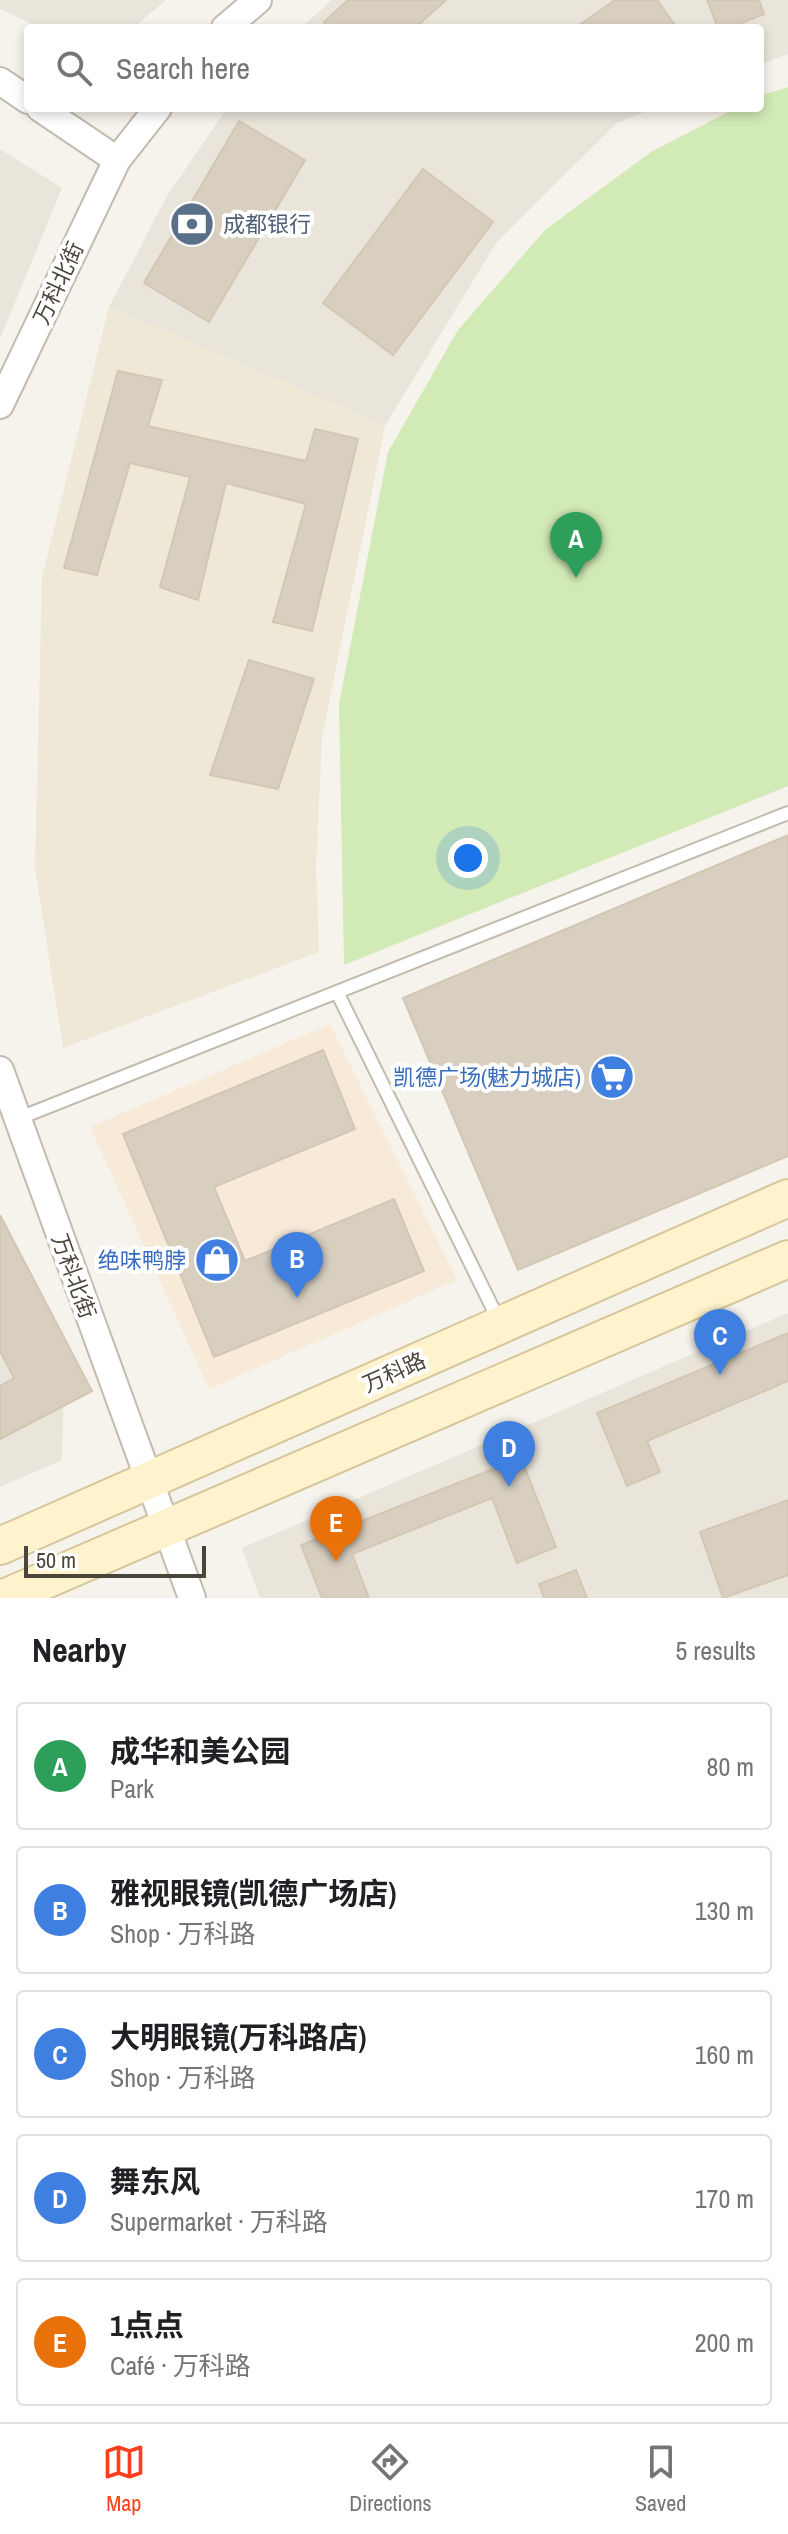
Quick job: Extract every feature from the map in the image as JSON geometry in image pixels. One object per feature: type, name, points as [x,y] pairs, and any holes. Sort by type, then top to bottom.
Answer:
[{"type":"main road","name":"万科路","points":[[0,1546],[788,1198]]},
{"type":"main road","points":[[4,1598],[788,1259]]},
{"type":"street","points":[[230,24],[258,0]]},
{"type":"street","points":[[0,81],[24,97]]},
{"type":"street","points":[[46,112],[117,160]]},
{"type":"street","name":"万科北街","points":[[0,405],[117,160],[155,112]]},
{"type":"street","name":"万科北街","points":[[0,1070],[192,1598]]},
{"type":"lane","points":[[17,1119],[788,813]]},
{"type":"lane","points":[[337,992],[502,1325]]},
{"type":"shaded area","points":[[0,0],[166,0],[138,24],[32,24],[0,9]]},
{"type":"shaded area","points":[[332,0],[788,0],[788,54],[764,63],[764,24],[305,24]]},
{"type":"shaded area","points":[[224,112],[644,112],[617,123],[496,243],[385,426],[109,307],[167,196]]},
{"type":"shaded area","points":[[0,149],[62,188],[0,339]]},
{"type":"shaded area","points":[[109,307],[385,426],[322,738],[316,867],[319,952],[63,1048],[35,868],[42,577]]},
{"type":"shaded area","points":[[330,1024],[457,1280],[209,1389],[90,1127]]},
{"type":"shaded area","points":[[0,1259],[64,1384],[62,1460],[0,1487]]},
{"type":"shaded area","points":[[788,1313],[788,1598],[260,1598],[242,1548]]},
{"type":"green space","points":[[788,87],[788,786],[344,965],[339,704],[388,452],[458,330],[545,230],[651,152],[728,112],[764,112],[764,95]]},
{"type":"building","points":[[348,0],[446,0],[419,24],[324,22]]},
{"type":"building","points":[[615,0],[657,0],[674,24],[581,24]]},
{"type":"building","points":[[707,0],[759,0],[764,14],[739,24],[716,24]]},
{"type":"building","points":[[239,121],[305,160],[209,322],[144,283]]},
{"type":"building","points":[[423,169],[493,222],[393,355],[323,303]]},
{"type":"building","points":[[118,371],[162,380],[148,426],[306,461],[315,429],[358,439],[312,631],[273,622],[306,504],[226,483],[198,600],[160,587],[190,477],[130,463],[97,575],[64,568]]},
{"type":"building","points":[[249,660],[314,679],[278,789],[210,775]]},
{"type":"building","name":"凯德广场(魅力城店)","points":[[788,835],[788,1156],[518,1270],[403,998]]},
{"type":"building","points":[[323,1050],[355,1129],[214,1187],[245,1261],[394,1199],[424,1271],[214,1357],[123,1134]]},
{"type":"building","points":[[0,1215],[92,1391],[0,1439],[0,1386],[14,1378],[0,1351]]},
{"type":"building","points":[[788,1333],[788,1381],[647,1441],[660,1472],[627,1486],[597,1413]]},
{"type":"building","points":[[521,1458],[556,1547],[517,1563],[492,1498],[352,1554],[369,1598],[322,1598],[301,1545]]},
{"type":"building","points":[[788,1500],[788,1575],[723,1598],[700,1532]]},
{"type":"building","points":[[576,1570],[587,1598],[544,1598],[539,1584]]},
{"type":"place","name":"成都银行","points":[[192,224]]},
{"type":"place","name":"成华和美公园","points":[[576,578]]},
{"type":"place","name":"凯德广场(魅力城店)","points":[[612,1077]]},
{"type":"place","name":"绝味鸭脖","points":[[217,1260]]},
{"type":"place","name":"雅视眼镜(凯德广场店)","points":[[297,1298]]},
{"type":"place","name":"大明眼镜(万科路店)","points":[[720,1375]]},
{"type":"place","name":"舞东风","points":[[509,1487]]},
{"type":"place","name":"1点点","points":[[336,1562]]}]
